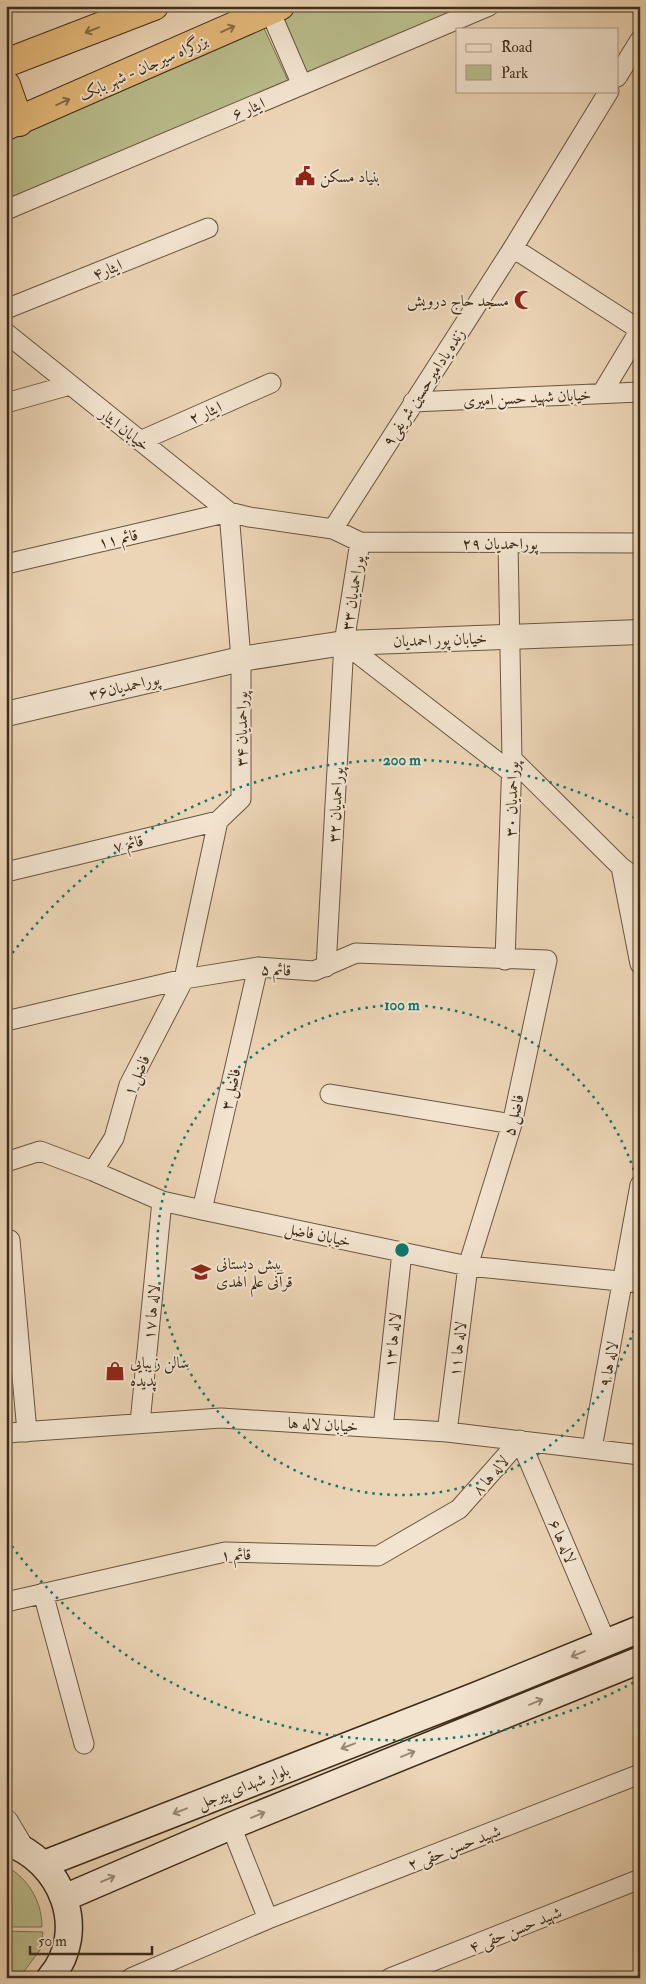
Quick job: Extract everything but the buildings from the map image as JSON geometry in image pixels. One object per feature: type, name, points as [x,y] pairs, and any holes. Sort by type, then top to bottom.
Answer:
[{"type":"highway","points":[[6,63],[154,6]]},
{"type":"highway","name":"بزرگراه سیرجان - شهر بابک","points":[[12,124],[275,8]]},
{"type":"highway","points":[[6,85],[12,124]]},
{"type":"main road","name":"بلوار شهدای پیرجل","points":[[44,1864],[442,1709],[640,1629]]},
{"type":"main road","name":"بلوار شهدای پیرجل","points":[[64,1898],[231,1826],[640,1660]]},
{"type":"main road","points":[[474,1696],[469,1703],[468,1716],[473,1721],[481,1724]]},
{"type":"main road","points":[[442,1709],[454,1715],[457,1722],[453,1736]]},
{"type":"main road","points":[[14,1844],[44,1864],[61,1888],[64,1898],[68,1916],[67,1944],[56,1971],[50,1978]]},
{"type":"street","name":"ایثار ۶","points":[[6,210],[489,6]]},
{"type":"street","points":[[275,8],[302,85]]},
{"type":"street","points":[[618,76],[637,49]]},
{"type":"street","name":"زنده یادامیرحسین شریفی۹","points":[[333,529],[513,248],[608,92]]},
{"type":"street","name":"ایثار۴","points":[[6,309],[208,228]]},
{"type":"street","points":[[513,248],[640,330],[602,393]]},
{"type":"street","name":"خیابان ایثار","points":[[6,334],[229,512],[249,517],[333,529],[360,542]]},
{"type":"street","name":"ایثار ۲","points":[[140,441],[271,383]]},
{"type":"street","points":[[6,403],[70,385]]},
{"type":"street","name":"خیابان شهید حسن امیری","points":[[413,402],[640,392]]},
{"type":"street","name":"قائم ۱۱","points":[[6,564],[229,512]]},
{"type":"street","name":"پوراحمدیان ۳۴","points":[[218,821],[241,799],[241,659],[229,512]]},
{"type":"street","name":"پوراحمدیان ۲۹","points":[[360,542],[640,543]]},
{"type":"street","name":"پوراحمدیان ۳۳","points":[[344,643],[360,542]]},
{"type":"street","name":"پوراحمدیان ۳۰","points":[[506,960],[512,766],[508,543]]},
{"type":"street","name":"خیابان پور احمدیان","points":[[241,659],[344,643],[640,632]]},
{"type":"street","points":[[344,643],[512,766],[621,867],[640,880]]},
{"type":"street","name":"پوراحمدیان ۳۲","points":[[326,967],[344,643]]},
{"type":"street","name":"پوراحمدیان۳۶","points":[[6,714],[241,659]]},
{"type":"street","name":"قائم ۷","points":[[6,872],[218,821]]},
{"type":"street","name":"فاضل ۱","points":[[94,1172],[114,1138],[129,1085],[184,979],[218,821]]},
{"type":"street","points":[[621,867],[640,964]]},
{"type":"street","name":"قائم ۵","points":[[6,1021],[184,979],[258,967],[314,971],[356,954],[547,960]]},
{"type":"street","name":"فاضل ۵","points":[[468,1266],[512,1124],[547,960]]},
{"type":"street","name":"فاضل ۳","points":[[202,1210],[258,967]]},
{"type":"street","points":[[330,1094],[512,1124]]},
{"type":"street","name":"خیابان فاضل","points":[[6,1162],[40,1151],[162,1201],[202,1210],[468,1266],[632,1281]]},
{"type":"street","name":"لاله ها ۹","points":[[592,1448],[632,1281],[640,1185]]},
{"type":"street","name":"لاله ها ۱۷","points":[[140,1423],[162,1201]]},
{"type":"street","points":[[10,1240],[27,1432]]},
{"type":"street","name":"لاله ها ۱۳","points":[[383,1428],[402,1252]]},
{"type":"street","name":"لاله ها ۱۱","points":[[447,1432],[468,1266]]},
{"type":"street","name":"خیابان لاله ها","points":[[6,1433],[221,1418],[447,1432],[640,1455]]},
{"type":"street","name":"لاله ها ۸","points":[[459,1509],[520,1440]]},
{"type":"street","name":"لاله ها ۶","points":[[520,1440],[606,1642]]},
{"type":"street","name":"قائم ۱","points":[[6,1602],[225,1552],[378,1556],[459,1509]]},
{"type":"street","points":[[44,1593],[84,1744]]},
{"type":"street","name":"شهید حسن حقی ۲","points":[[130,1978],[268,1919],[640,1774]]},
{"type":"street","points":[[6,1822],[14,1844]]},
{"type":"street","points":[[231,1826],[268,1919]]},
{"type":"street","name":"شهید حسن حقی ۴","points":[[390,1978],[640,1879]]},
{"type":"green space","points":[[300,6],[473,6],[308,75],[282,14]]},
{"type":"green space","points":[[263,26],[290,85],[6,202],[6,126]]},
{"type":"green space","points":[[6,1866],[14,1871],[33,1892],[40,1909],[42,1927],[6,1927]]},
{"type":"green space","points":[[6,1931],[43,1932],[40,1950],[19,1978],[6,1978]]},
{"type":"place","name":"بنیاد مسکن","points":[[305,176]]},
{"type":"place","name":"مسجد حاج درویش","points":[[524,300]]},
{"type":"place","name":"پیش دبستانی قرآنی علم الهدی","points":[[201,1272]]},
{"type":"place","name":"سالن زیبایی پدیده","points":[[115,1371]]}]
